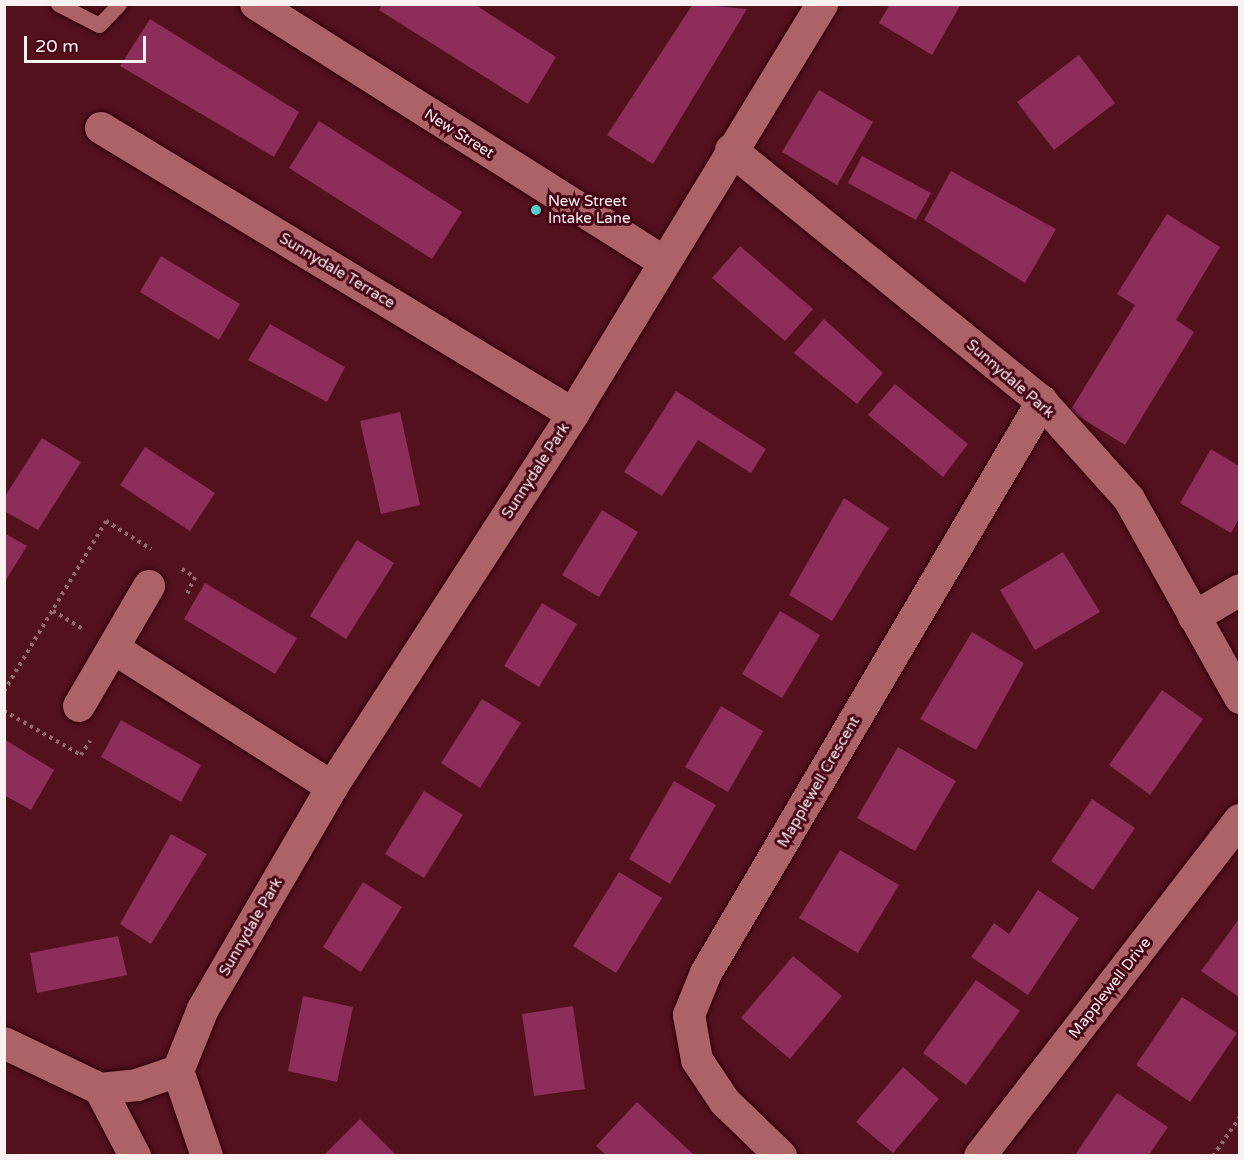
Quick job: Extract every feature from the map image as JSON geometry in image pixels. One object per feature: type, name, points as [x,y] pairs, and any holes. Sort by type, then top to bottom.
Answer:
[{"type":"street","name":"New Street","points":[[256,4],[663,261]]},
{"type":"street","name":"Sunnydale Park","points":[[178,1071],[203,1009],[332,787],[573,414],[663,261],[822,4]]},
{"type":"street","name":"Sunnydale Terrace","points":[[101,129],[573,414]]},
{"type":"street","name":"Sunnydale Park","points":[[731,150],[1042,402],[1129,499],[1239,698]]},
{"type":"street","name":"Mapplewell Crescent","points":[[781,1155],[725,1102],[697,1060],[690,1015],[706,973],[1042,402]]},
{"type":"street","points":[[79,706],[149,586]]},
{"type":"street","points":[[1194,617],[1239,590]]},
{"type":"street","points":[[113,648],[332,787]]},
{"type":"street","name":"Mapplewell Drive","points":[[980,1155],[1239,820]]},
{"type":"street","points":[[4,1044],[100,1089],[137,1085],[178,1071],[207,1155]]},
{"type":"street","points":[[100,1089],[135,1155]]},
{"type":"lane","points":[[58,4],[99,25],[118,4]]},
{"type":"path","points":[[1213,1155],[1239,1117]]},
{"type":"building","points":[[382,4],[474,4],[556,57],[528,104],[379,10]]},
{"type":"building","points":[[693,4],[747,9],[653,164],[607,135]]},
{"type":"building","points":[[890,4],[961,4],[932,55],[879,23]]},
{"type":"building","points":[[150,19],[299,112],[274,157],[120,66]]},
{"type":"building","points":[[1079,55],[1115,103],[1054,150],[1017,102]]},
{"type":"building","points":[[819,90],[873,122],[837,185],[782,152]]},
{"type":"building","points":[[319,121],[462,212],[432,259],[289,168]]},
{"type":"building","points":[[862,156],[931,193],[916,220],[848,183]]},
{"type":"building","points":[[951,171],[1056,229],[1025,283],[924,220]]},
{"type":"building","points":[[1167,214],[1220,247],[1176,320],[1194,332],[1125,445],[1070,411],[1135,305],[1117,294]]},
{"type":"building","points":[[740,246],[813,309],[785,341],[712,278]]},
{"type":"building","points":[[161,256],[240,304],[219,340],[140,292]]},
{"type":"building","points":[[824,319],[883,373],[857,404],[794,353]]},
{"type":"building","points":[[270,324],[345,367],[327,402],[248,360]]},
{"type":"building","points":[[895,384],[968,444],[943,477],[868,415]]},
{"type":"building","points":[[676,391],[766,449],[751,473],[698,440],[662,496],[624,472]]},
{"type":"building","points":[[400,412],[420,505],[381,514],[360,421]]},
{"type":"building","points":[[42,438],[81,462],[38,530],[4,511],[4,498]]},
{"type":"building","points":[[145,447],[215,493],[190,531],[120,485]]},
{"type":"building","points":[[1211,449],[1239,466],[1239,519],[1231,533],[1180,503]]},
{"type":"building","points":[[844,498],[889,528],[832,621],[789,595]]},
{"type":"building","points":[[602,510],[638,532],[599,597],[562,575]]},
{"type":"building","points":[[4,533],[27,546],[4,583]]},
{"type":"building","points":[[357,540],[394,563],[346,639],[310,616]]},
{"type":"building","points":[[1063,552],[1100,612],[1035,650],[1000,590]]},
{"type":"building","points":[[205,583],[297,638],[275,674],[184,619]]},
{"type":"building","points":[[542,603],[577,624],[539,687],[504,666]]},
{"type":"building","points":[[780,611],[820,635],[782,698],[742,674]]},
{"type":"building","points":[[972,632],[1024,663],[976,750],[920,719]]},
{"type":"building","points":[[1162,690],[1203,719],[1150,795],[1109,765]]},
{"type":"building","points":[[482,699],[521,723],[480,788],[441,763]]},
{"type":"building","points":[[721,706],[763,731],[728,792],[685,767]]},
{"type":"building","points":[[121,720],[201,765],[181,802],[101,757]]},
{"type":"building","points":[[4,739],[54,770],[31,810],[4,795]]},
{"type":"building","points":[[898,747],[956,781],[915,851],[857,818]]},
{"type":"building","points":[[674,781],[716,805],[670,884],[629,859]]},
{"type":"building","points":[[424,791],[463,815],[424,878],[385,854]]},
{"type":"building","points":[[1092,799],[1135,828],[1093,890],[1051,861]]},
{"type":"building","points":[[171,834],[207,854],[151,944],[120,924]]},
{"type":"building","points":[[840,850],[899,885],[858,953],[799,918]]},
{"type":"building","points":[[619,872],[662,898],[616,973],[573,946]]},
{"type":"building","points":[[363,882],[402,907],[361,972],[323,947]]},
{"type":"building","points":[[1038,890],[1079,918],[1028,995],[971,957],[994,923],[1009,934]]},
{"type":"building","points":[[1239,919],[1239,997],[1201,971]]},
{"type":"building","points":[[118,936],[127,975],[37,993],[30,953]]},
{"type":"building","points":[[793,956],[842,996],[790,1059],[741,1018]]},
{"type":"building","points":[[976,980],[1020,1011],[966,1085],[923,1053]]},
{"type":"building","points":[[303,996],[353,1007],[337,1082],[288,1071]]},
{"type":"building","points":[[1182,997],[1237,1033],[1190,1102],[1136,1065]]},
{"type":"building","points":[[573,1006],[585,1089],[534,1096],[522,1014]]},
{"type":"building","points":[[903,1067],[939,1099],[893,1153],[856,1122]]},
{"type":"building","points":[[1117,1093],[1168,1127],[1149,1155],[1075,1155]]},
{"type":"building","points":[[637,1102],[694,1155],[606,1155],[596,1146]]},
{"type":"building","points":[[360,1119],[396,1155],[324,1155]]},
{"type":"place","name":"New Street Intake Lane","points":[[536,210]]}]
